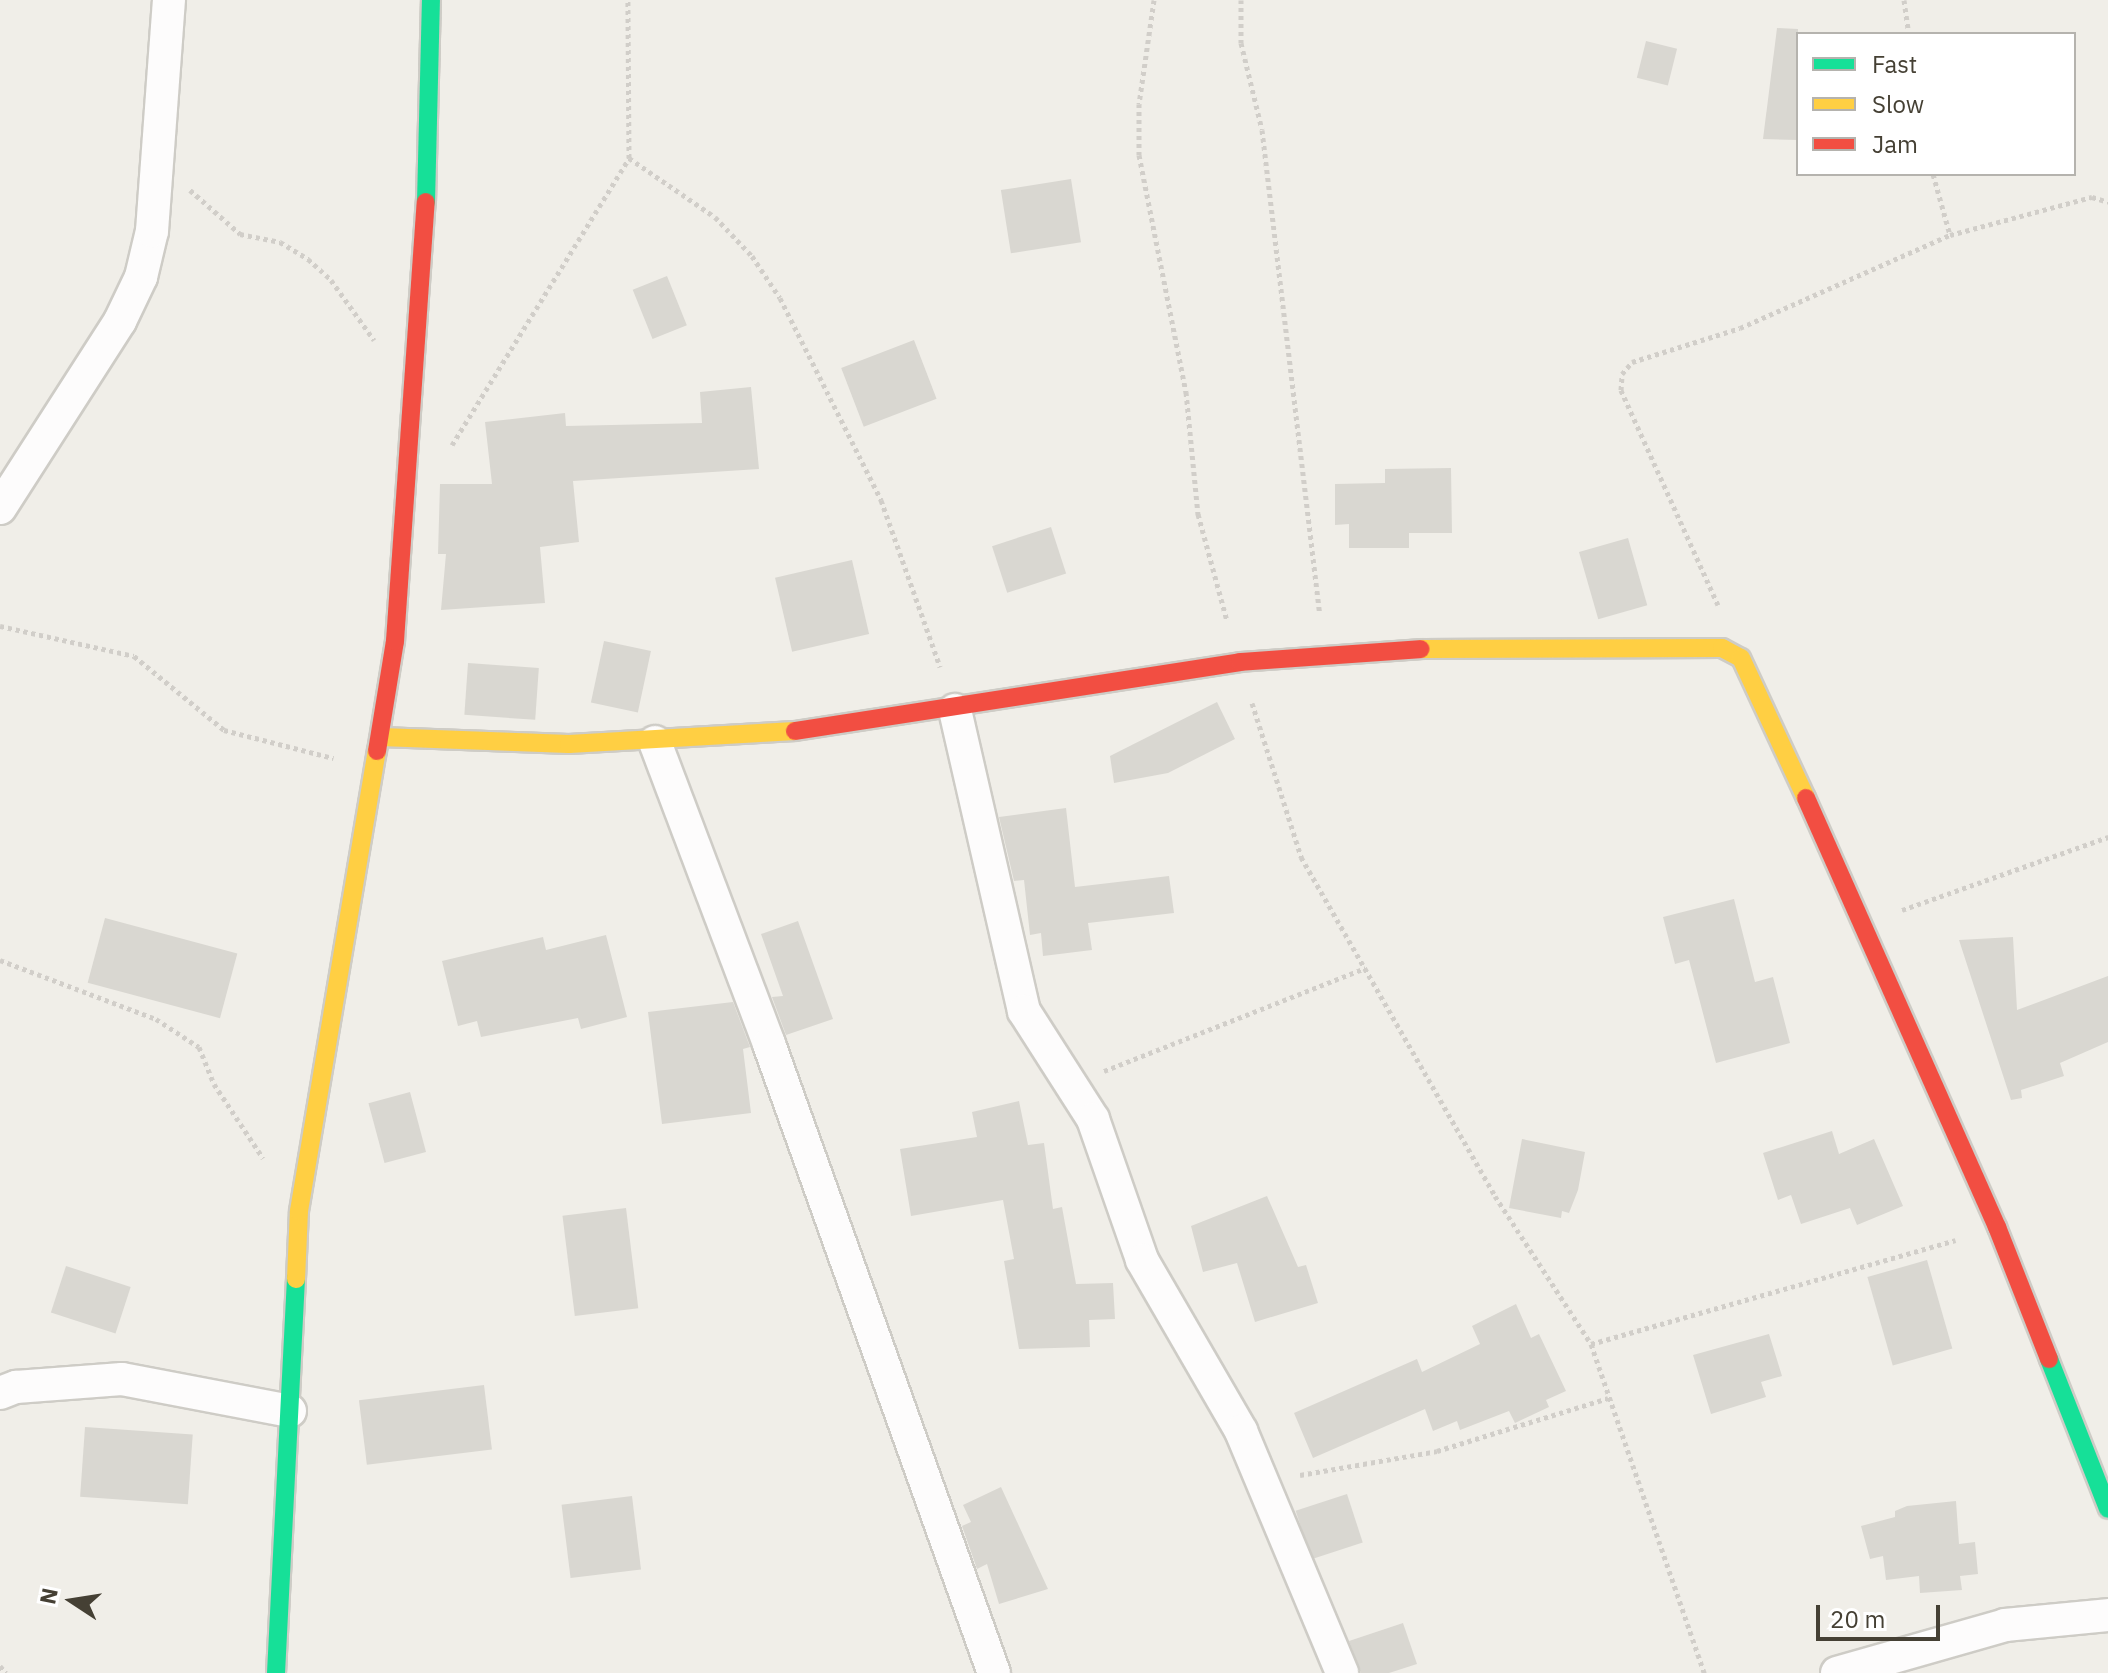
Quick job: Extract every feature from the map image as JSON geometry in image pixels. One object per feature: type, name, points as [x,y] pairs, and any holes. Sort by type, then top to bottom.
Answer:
[{"type":"street","points":[[0,508],[120,321],[141,277],[152,231],[169,0]]},
{"type":"street","points":[[276,1673],[299,1211],[395,641],[430,142],[431,0]]},
{"type":"street","points":[[381,737],[655,742],[805,732],[1240,662],[1438,648],[1701,644],[1741,658],[1864,924],[1997,1227],[2108,1509]]},
{"type":"street","points":[[955,710],[1024,1011],[1101,1137],[1142,1260],[1162,1301],[1216,1385],[1263,1481],[1342,1673]]},
{"type":"street","points":[[655,742],[754,1003],[994,1673]]},
{"type":"street","points":[[0,1393],[16,1387],[122,1379],[290,1411]]},
{"type":"street","points":[[1837,1673],[2005,1625],[2108,1615]]},
{"type":"path","points":[[444,458],[629,158],[628,0]]},
{"type":"path","points":[[1154,0],[1139,104],[1141,169],[1186,392],[1198,514],[1301,857],[1495,1196],[1591,1344],[1704,1673]]},
{"type":"path","points":[[1241,0],[1241,43],[1262,130],[1326,656]]},
{"type":"path","points":[[1904,0],[1909,32]]},
{"type":"path","points":[[629,158],[715,217],[752,256],[780,298],[881,500],[955,710]]},
{"type":"path","points":[[155,164],[223,214],[240,234],[280,242],[308,259],[331,280],[360,325],[414,374]]},
{"type":"path","points":[[1934,176],[1950,235]]},
{"type":"path","points":[[1741,658],[1621,390],[1622,374],[1632,362],[1740,328],[1950,235],[2092,197],[2108,202]]},
{"type":"path","points":[[0,626],[134,656],[224,730],[375,769]]},
{"type":"path","points":[[1864,924],[2108,837]]},
{"type":"path","points":[[0,960],[156,1019],[199,1047],[214,1084],[265,1160]]},
{"type":"path","points":[[1070,1083],[1365,968]]},
{"type":"path","points":[[1591,1344],[1997,1227]]},
{"type":"path","points":[[1263,1481],[1437,1451],[1608,1398]]},
{"type":"path","points":[[0,1666],[6,1673]]},
{"type":"building","points":[[1777,28],[1798,29],[1796,140],[1763,139]]},
{"type":"building","points":[[1646,41],[1677,49],[1668,86],[1637,78]]},
{"type":"building","points":[[1071,179],[1081,242],[1011,253],[1001,190]]},
{"type":"building","points":[[667,276],[687,325],[653,339],[633,290]]},
{"type":"building","points":[[914,340],[937,399],[864,427],[841,368]]},
{"type":"building","points":[[751,387],[759,469],[573,481],[579,542],[540,547],[545,603],[441,610],[446,554],[438,554],[440,484],[492,484],[485,422],[565,413],[566,426],[702,423],[700,392]]},
{"type":"building","points":[[1451,468],[1452,533],[1409,533],[1409,548],[1349,548],[1349,524],[1335,525],[1335,484],[1385,483],[1385,469]]},
{"type":"building","points":[[1051,527],[1066,574],[1007,593],[992,546]]},
{"type":"building","points":[[1628,538],[1647,605],[1598,619],[1579,552]]},
{"type":"building","points":[[852,560],[869,634],[792,652],[775,578]]},
{"type":"building","points":[[604,641],[651,651],[638,713],[591,703]]},
{"type":"building","points":[[468,663],[539,668],[535,720],[464,715]]},
{"type":"building","points":[[1217,702],[1235,739],[1168,773],[1114,783],[1110,756]]},
{"type":"building","points":[[1066,808],[1075,887],[1169,876],[1174,913],[1088,923],[1092,950],[1043,956],[1041,933],[1030,935],[1024,880],[1014,881],[999,817]]},
{"type":"building","points":[[1734,899],[1755,982],[1773,977],[1790,1043],[1716,1063],[1689,960],[1675,964],[1663,917]]},
{"type":"building","points":[[105,918],[237,953],[220,1018],[88,983]]},
{"type":"building","points":[[798,921],[833,1019],[786,1035],[772,997],[783,996],[761,934]]},
{"type":"building","points":[[606,935],[627,1017],[581,1029],[578,1018],[481,1037],[477,1021],[458,1026],[442,961],[543,937],[546,950]]},
{"type":"building","points":[[2013,937],[2017,1010],[2108,976],[2108,1042],[2060,1063],[2064,1076],[2021,1090],[2022,1098],[2011,1100],[1959,940]]},
{"type":"building","points":[[733,1002],[750,1047],[743,1049],[751,1113],[662,1124],[648,1012]]},
{"type":"building","points":[[410,1092],[426,1152],[385,1163],[368,1103]]},
{"type":"building","points":[[1019,1101],[1028,1145],[1044,1143],[1053,1209],[1062,1207],[1076,1284],[1113,1283],[1115,1319],[1089,1320],[1090,1347],[1019,1349],[1004,1261],[1014,1259],[1003,1200],[911,1216],[900,1149],[977,1137],[972,1112]]},
{"type":"building","points":[[1832,1131],[1839,1154],[1874,1139],[1903,1206],[1857,1225],[1850,1208],[1801,1224],[1791,1195],[1778,1200],[1763,1153]]},
{"type":"building","points":[[1522,1139],[1585,1152],[1578,1190],[1569,1213],[1562,1211],[1561,1218],[1509,1208]]},
{"type":"building","points":[[1267,1196],[1298,1267],[1306,1265],[1318,1303],[1255,1322],[1237,1263],[1203,1272],[1191,1226]]},
{"type":"building","points":[[626,1208],[638,1308],[575,1316],[562,1216]]},
{"type":"building","points":[[1927,1260],[1952,1348],[1893,1366],[1867,1277]]},
{"type":"building","points":[[66,1266],[131,1287],[116,1334],[51,1313]]},
{"type":"building","points":[[1516,1304],[1531,1338],[1539,1334],[1566,1391],[1546,1400],[1549,1407],[1515,1423],[1509,1411],[1460,1430],[1457,1421],[1433,1431],[1425,1409],[1313,1458],[1294,1413],[1417,1359],[1422,1372],[1480,1344],[1472,1326]]},
{"type":"building","points":[[1769,1334],[1782,1376],[1761,1382],[1766,1397],[1711,1414],[1693,1355]]},
{"type":"building","points":[[484,1385],[492,1450],[367,1465],[359,1400]]},
{"type":"building","points":[[85,1427],[193,1435],[188,1504],[80,1497]]},
{"type":"building","points":[[1001,1487],[1048,1589],[999,1604],[987,1564],[977,1569],[962,1526],[971,1522],[963,1505]]},
{"type":"building","points":[[1347,1494],[1363,1543],[1311,1559],[1296,1511]]},
{"type":"building","points":[[632,1496],[641,1569],[571,1578],[562,1505]]},
{"type":"building","points":[[1956,1501],[1959,1544],[1975,1542],[1978,1574],[1960,1576],[1962,1590],[1920,1593],[1919,1576],[1886,1580],[1883,1556],[1870,1559],[1861,1526],[1895,1517],[1895,1511],[1907,1506]]},
{"type":"building","points":[[1403,1623],[1417,1664],[1389,1673],[1361,1673],[1349,1641]]},
{"type":"traffic: fast","points":[[426,202],[431,0]]},
{"type":"traffic: fast","points":[[276,1673],[296,1279]]},
{"type":"traffic: fast","points":[[2049,1359],[2108,1509]]},
{"type":"traffic: slow","points":[[1421,649],[1722,648],[1741,658],[1806,798]]},
{"type":"traffic: slow","points":[[381,737],[569,744],[795,731]]},
{"type":"traffic: slow","points":[[296,1279],[299,1211],[377,751]]},
{"type":"traffic: jam","points":[[377,751],[395,641],[426,202]]},
{"type":"traffic: jam","points":[[795,731],[1240,662],[1421,649]]},
{"type":"traffic: jam","points":[[1806,798],[1997,1227],[2049,1359]]}]
